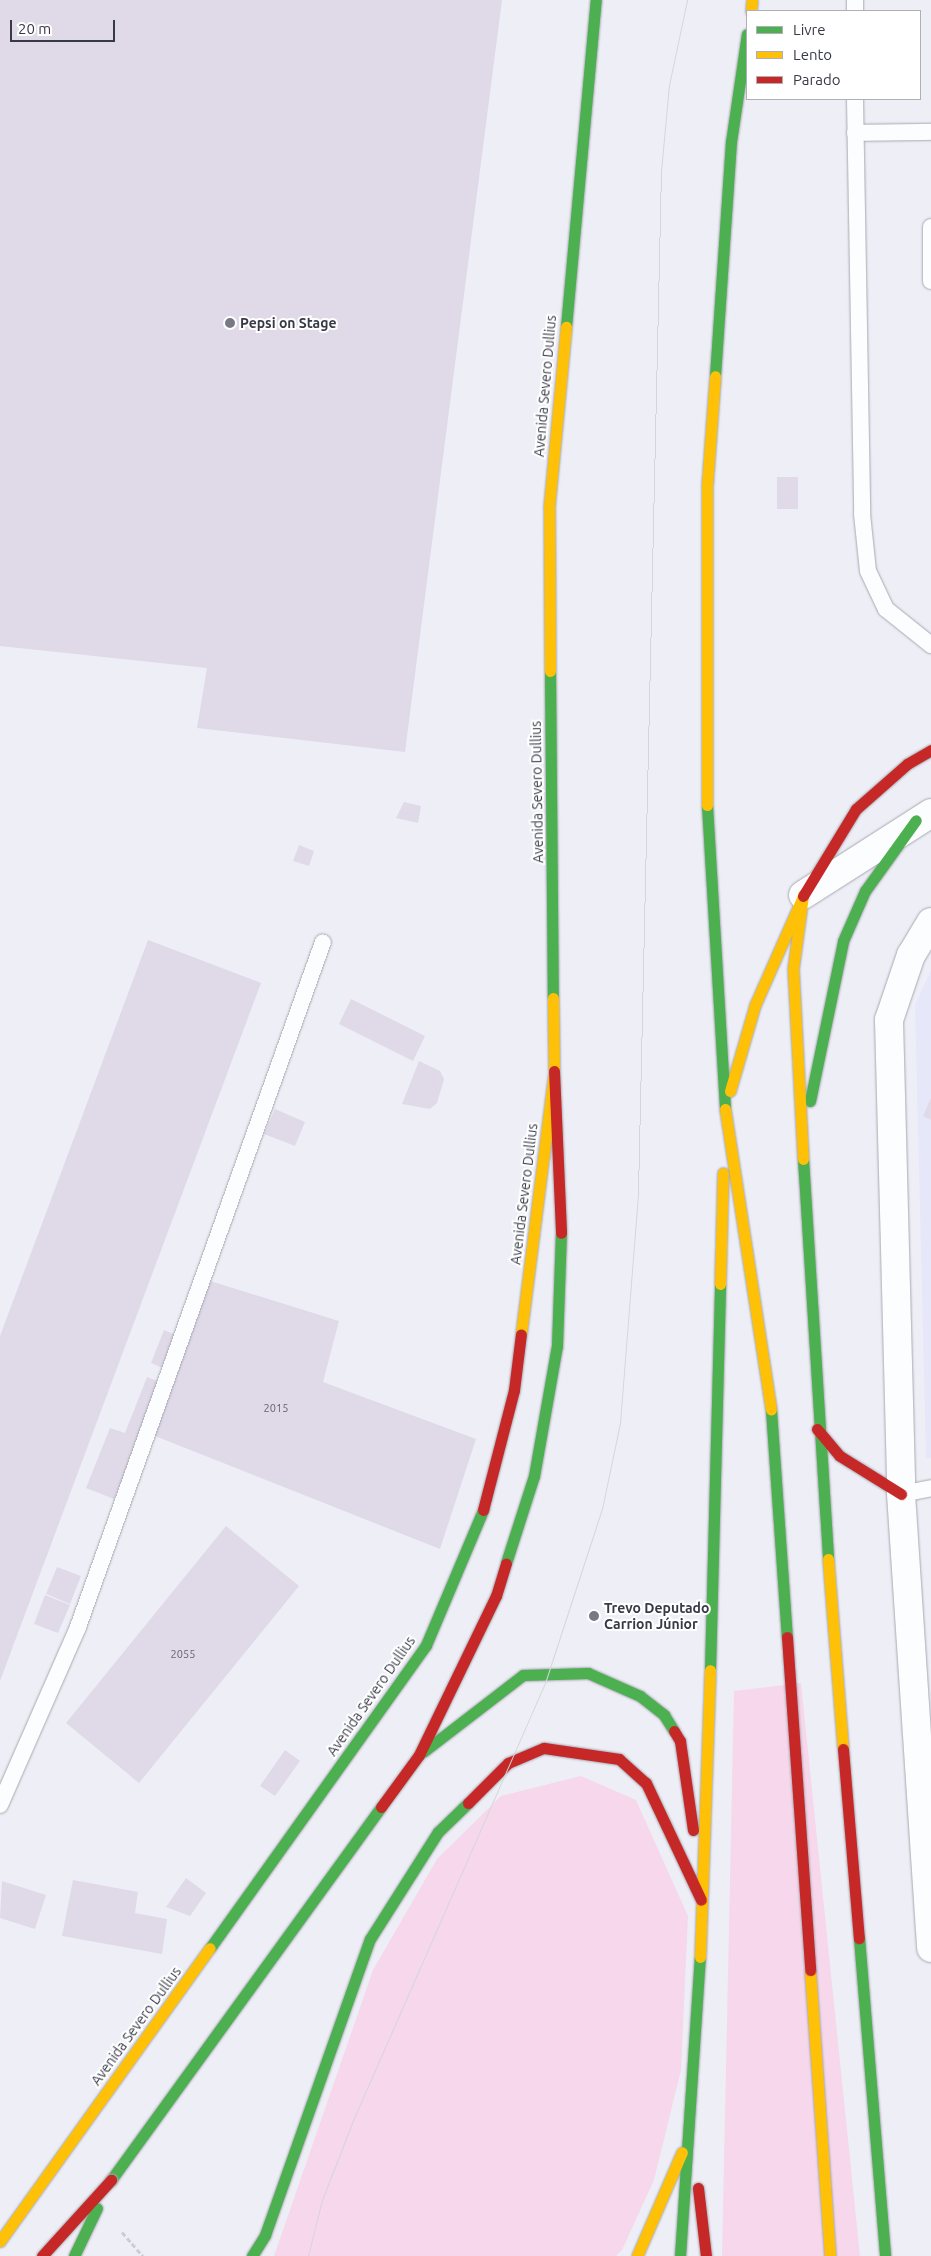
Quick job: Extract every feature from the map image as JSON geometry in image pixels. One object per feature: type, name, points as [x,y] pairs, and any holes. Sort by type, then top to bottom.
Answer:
[{"type":"main road","name":"Avenida Severo Dullius","points":[[0,2242],[426,1645],[481,1519],[514,1390],[554,1071],[549,507],[596,0]]},
{"type":"main road","points":[[680,2256],[692,2129],[704,1905],[725,1109],[706,788],[707,486],[731,142],[746,41]]},
{"type":"main road","points":[[830,2256],[768,1372],[725,1109],[755,1005],[803,895],[856,809],[907,764],[931,750]]},
{"type":"main road","points":[[801,1152],[828,998],[844,941],[865,891],[923,816]]},
{"type":"main road","points":[[803,895],[793,969],[801,1152],[817,1429],[885,2256]]},
{"type":"main road","points":[[42,2256],[111,2180],[343,1857],[419,1756],[496,1596],[534,1476],[557,1346],[561,1238],[554,1071]]},
{"type":"main road","points":[[817,1429],[840,1456],[900,1494]]},
{"type":"main road","points":[[419,1756],[523,1675],[588,1672],[640,1696],[664,1714],[680,1741],[704,1905]]},
{"type":"main road","points":[[252,2256],[265,2235],[370,1939],[438,1832],[508,1763],[544,1748],[619,1759],[646,1783],[704,1905]]},
{"type":"main road","points":[[638,2256],[692,2129]]},
{"type":"main road","points":[[692,2129],[706,2256]]},
{"type":"main road","points":[[74,2256],[111,2180]]},
{"type":"street","points":[[803,895],[923,816]]},
{"type":"street","points":[[931,922],[911,955],[889,1020],[900,1494],[931,1948]]},
{"type":"lane","points":[[855,100],[854,133],[862,514],[868,571],[886,610],[931,645]]},
{"type":"lane","points":[[854,133],[931,132]]},
{"type":"lane","points":[[931,227],[931,281]]},
{"type":"lane","points":[[0,1805],[78,1627],[323,942]]},
{"type":"lane","points":[[900,1494],[931,1488]]},
{"type":"shaded area","points":[[931,970],[931,1458],[926,1459],[915,1005]]},
{"type":"shaded area","points":[[801,1683],[860,2256],[722,2256],[734,1691]]},
{"type":"shaded area","points":[[581,1776],[636,1800],[688,1916],[681,2070],[654,2180],[622,2250],[616,2256],[274,2256],[373,1970],[437,1859],[501,1796]]},
{"type":"building","name":"Pepsi on Stage","points":[[0,0],[502,0],[405,752],[197,728],[207,668],[0,646]]},
{"type":"building","points":[[777,477],[798,477],[798,509],[777,509]]},
{"type":"building","points":[[404,802],[421,806],[418,823],[396,818]]},
{"type":"building","points":[[299,845],[314,851],[309,866],[293,861]]},
{"type":"building","points":[[148,940],[261,983],[0,1681],[0,1336]]},
{"type":"building","points":[[351,999],[425,1036],[413,1061],[339,1024]]},
{"type":"building","points":[[419,1061],[440,1071],[444,1079],[437,1103],[430,1109],[402,1104]]},
{"type":"building","points":[[931,1098],[931,1120],[923,1116]]},
{"type":"building","points":[[275,1109],[305,1122],[295,1146],[264,1134]]},
{"type":"building","points":[[207,1280],[339,1321],[323,1382],[476,1439],[440,1549],[150,1434]]},
{"type":"building","points":[[164,1330],[178,1336],[165,1369],[151,1363]]},
{"type":"building","points":[[147,1377],[163,1383],[114,1499],[86,1488],[110,1428],[125,1433]]},
{"type":"building","points":[[226,1526],[299,1586],[139,1783],[66,1723]]},
{"type":"building","points":[[57,1567],[81,1576],[70,1604],[46,1594]]},
{"type":"building","points":[[45,1595],[70,1605],[58,1633],[34,1624]]},
{"type":"building","points":[[285,1750],[300,1761],[275,1796],[260,1786]]},
{"type":"building","points":[[186,1878],[206,1893],[190,1916],[166,1907]]},
{"type":"building","points":[[73,1880],[138,1892],[135,1913],[167,1919],[162,1954],[62,1936]]},
{"type":"building","points":[[2,1881],[46,1895],[35,1929],[0,1918]]},
{"type":"tram line","points":[[308,2256],[322,2200],[354,2118],[546,1680],[602,1509],[620,1423],[638,1192],[661,171],[669,85],[687,0]]},
{"type":"traffic: fast","points":[[566,327],[596,0]]},
{"type":"traffic: fast","points":[[715,376],[731,142],[746,41]]},
{"type":"traffic: fast","points":[[550,671],[553,998]]},
{"type":"traffic: fast","points":[[707,805],[725,1109]]},
{"type":"traffic: fast","points":[[810,1101],[843,941],[865,891],[916,820]]},
{"type":"traffic: fast","points":[[803,1159],[828,1559]]},
{"type":"traffic: fast","points":[[506,1563],[534,1476],[557,1346],[561,1233]]},
{"type":"traffic: fast","points":[[710,1670],[720,1284]]},
{"type":"traffic: fast","points":[[771,1410],[787,1637]]},
{"type":"traffic: fast","points":[[210,1948],[426,1645],[483,1510]]},
{"type":"traffic: fast","points":[[423,1752],[523,1675],[588,1673],[640,1696],[664,1715],[674,1731]]},
{"type":"traffic: fast","points":[[252,2256],[265,2235],[370,1939],[438,1832],[468,1803]]},
{"type":"traffic: fast","points":[[111,2180],[381,1807]]},
{"type":"traffic: fast","points":[[859,1938],[885,2256]]},
{"type":"traffic: fast","points":[[680,2256],[700,1957]]},
{"type":"traffic: fast","points":[[74,2256],[97,2208]]},
{"type":"traffic: slow","points":[[751,10],[752,0]]},
{"type":"traffic: slow","points":[[550,671],[549,507],[566,327]]},
{"type":"traffic: slow","points":[[707,805],[707,486],[715,376]]},
{"type":"traffic: slow","points":[[803,895],[793,969],[803,1159]]},
{"type":"traffic: slow","points":[[730,1091],[755,1005],[803,896]]},
{"type":"traffic: slow","points":[[521,1334],[554,1071],[553,998]]},
{"type":"traffic: slow","points":[[725,1109],[771,1410]]},
{"type":"traffic: slow","points":[[720,1284],[723,1173]]},
{"type":"traffic: slow","points":[[828,1559],[843,1749]]},
{"type":"traffic: slow","points":[[700,1957],[710,1670]]},
{"type":"traffic: slow","points":[[0,2241],[210,1948]]},
{"type":"traffic: slow","points":[[810,1970],[830,2256]]},
{"type":"traffic: slow","points":[[637,2256],[682,2152]]},
{"type":"traffic: jam","points":[[803,896],[856,809],[907,764],[931,750]]},
{"type":"traffic: jam","points":[[554,1071],[561,1233]]},
{"type":"traffic: jam","points":[[483,1510],[514,1390],[521,1334]]},
{"type":"traffic: jam","points":[[817,1429],[840,1456],[901,1494]]},
{"type":"traffic: jam","points":[[381,1807],[419,1755],[496,1596],[506,1563]]},
{"type":"traffic: jam","points":[[787,1637],[810,1970]]},
{"type":"traffic: jam","points":[[674,1731],[680,1741],[693,1830]]},
{"type":"traffic: jam","points":[[468,1803],[508,1763],[544,1748],[619,1759],[646,1783],[701,1900]]},
{"type":"traffic: jam","points":[[843,1749],[859,1938]]},
{"type":"traffic: jam","points":[[42,2256],[111,2180]]},
{"type":"traffic: jam","points":[[698,2188],[706,2256]]},
{"type":"place","name":"Pepsi on Stage","points":[[230,323]]},
{"type":"place","name":"Trevo Deputado Carrion Júnior","points":[[594,1616]]}]
